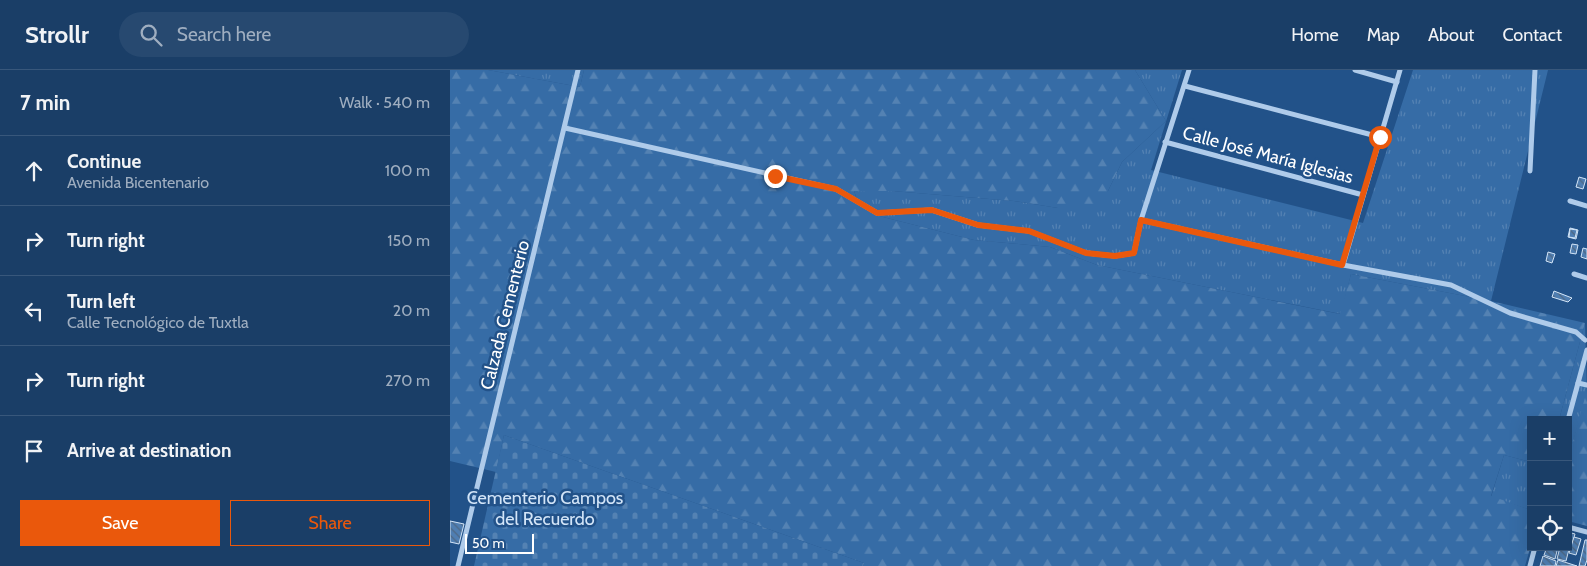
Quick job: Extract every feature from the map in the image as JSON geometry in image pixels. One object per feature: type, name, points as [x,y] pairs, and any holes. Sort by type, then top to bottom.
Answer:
[{"type":"street","name":"Calzada Cementerio","points":[[458,566],[578,70]]},
{"type":"street","points":[[564,128],[836,189],[877,213],[932,210],[978,225],[1029,231],[1086,253],[1115,256],[1134,253],[1141,220],[1189,70]]},
{"type":"street","points":[[1355,70],[1396,82]]},
{"type":"street","points":[[1342,265],[1400,70]]},
{"type":"street","points":[[1530,171],[1535,70]]},
{"type":"street","points":[[1185,86],[1380,137]]},
{"type":"street","name":"Calle José María Iglesias","points":[[1165,142],[1363,195]]},
{"type":"street","points":[[1570,201],[1587,206]]},
{"type":"street","points":[[1141,220],[1342,265],[1451,285],[1510,313],[1576,332],[1586,340],[1587,349],[1569,416]]},
{"type":"street","points":[[1574,274],[1587,278]]},
{"type":"street","points":[[1578,383],[1587,385]]},
{"type":"street","points":[[1572,528],[1587,532]]},
{"type":"street","points":[[1530,566],[1534,551]]},
{"type":"green space","points":[[450,70],[488,70],[580,87],[584,70],[1135,70],[1166,121],[1122,162],[1108,191],[1095,209],[1058,208],[1014,201],[892,191],[854,191],[858,202],[879,216],[974,240],[1050,247],[1097,265],[1340,314],[1351,274],[1491,301],[1585,323],[1560,416],[1527,416],[1527,461],[1504,455],[1491,496],[1527,509],[1527,551],[1529,551],[1525,566],[863,566],[864,563],[504,435],[496,472],[450,461]]},
{"type":"green space","points":[[488,70],[584,70],[580,87]]},
{"type":"green space","points":[[1135,70],[1182,70],[1151,170],[1363,223],[1413,70],[1548,70],[1491,301],[1351,274],[1341,314],[1097,265],[1050,247],[974,240],[879,216],[858,202],[854,191],[892,191],[1014,201],[1058,208],[1108,191],[1122,162],[1166,121]]},
{"type":"green space","points":[[1585,323],[1587,395],[1572,445],[1572,416],[1560,416]]},
{"type":"green space","points":[[1586,394],[1587,526],[1572,522],[1572,444]]},
{"type":"green space","name":"Cementerio Campos del Recuerdo","points":[[504,435],[864,563],[863,566],[474,566]]},
{"type":"green space","points":[[1504,455],[1527,461],[1527,509],[1491,497]]},
{"type":"building","points":[[1579,177],[1586,179],[1583,189],[1576,187]]},
{"type":"building","points":[[1570,228],[1578,230],[1576,239],[1568,237]]},
{"type":"building","points":[[1570,229],[1577,230],[1575,238],[1569,237]]},
{"type":"building","points":[[1572,244],[1578,245],[1576,254],[1570,253]]},
{"type":"building","points":[[1583,248],[1587,249],[1587,259],[1581,257]]},
{"type":"building","points":[[1548,252],[1555,254],[1552,263],[1546,261]]},
{"type":"building","points":[[1554,291],[1572,298],[1568,302],[1552,297]]},
{"type":"building","points":[[450,521],[464,524],[459,544],[450,542]]},
{"type":"building","points":[[1572,533],[1575,534],[1572,544]]},
{"type":"building","points":[[1574,537],[1581,539],[1576,555],[1569,553],[1572,551]]},
{"type":"building","points":[[1585,540],[1587,540],[1587,560],[1585,566],[1579,566]]},
{"type":"building","points":[[1546,551],[1557,551],[1555,559],[1544,555]]},
{"type":"building","points":[[1559,551],[1568,551],[1566,561],[1557,559]]},
{"type":"building","points":[[1543,556],[1556,561],[1555,566],[1540,566]]},
{"type":"building","points":[[1558,560],[1577,566],[1556,566]]},
{"type":"route","points":[[775,176],[836,189],[877,213],[932,210],[978,225],[1029,231],[1086,253],[1115,256],[1134,253],[1141,220],[1342,265],[1380,137]]}]
